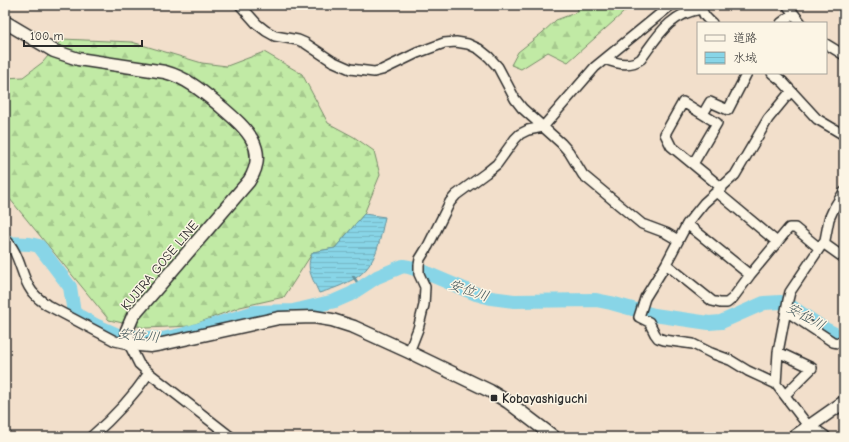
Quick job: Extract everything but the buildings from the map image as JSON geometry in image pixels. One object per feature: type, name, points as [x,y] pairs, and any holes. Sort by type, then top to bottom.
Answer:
[{"type":"main road","name":"KUJIRA GOSE LINE","points":[[5,22],[44,46],[64,55],[78,59],[165,72],[188,81],[239,122],[254,142],[257,166],[249,181],[138,310],[129,322],[128,337]]},
{"type":"main road","points":[[128,337],[150,346],[279,318],[314,317],[332,320],[354,327],[490,391],[508,402],[554,437]]},
{"type":"main road","points":[[794,437],[844,402]]},
{"type":"main road","points":[[809,427],[824,437]]},
{"type":"street","points":[[240,5],[257,24],[266,31],[275,36],[298,40],[305,43],[332,61],[350,69],[374,72],[382,70],[417,53],[444,43],[456,42],[468,44],[479,49],[489,56],[498,67],[519,104],[530,117],[561,143],[569,152],[583,175],[642,224],[678,240]]},
{"type":"street","points":[[409,352],[418,329],[424,305],[425,287],[419,274],[419,265],[446,208],[456,194],[497,164],[520,134],[528,130],[543,127],[585,77],[671,5]]},
{"type":"street","points":[[787,5],[800,22]]},
{"type":"street","points":[[605,59],[620,64],[635,63],[641,59],[667,25],[684,13],[702,7],[704,14],[711,22]]},
{"type":"street","points":[[783,22],[793,14]]},
{"type":"street","points":[[827,45],[844,55]]},
{"type":"street","points":[[703,114],[710,102],[728,110],[746,74]]},
{"type":"street","points":[[773,74],[817,119],[844,135]]},
{"type":"street","points":[[791,91],[768,119],[735,175],[704,202],[687,224],[666,264],[645,298],[639,317],[650,322],[658,338],[693,344],[730,360],[748,371],[776,384],[809,427]]},
{"type":"street","points":[[693,164],[717,123],[683,102],[665,134],[671,146],[693,164],[719,190],[777,242]]},
{"type":"street","points":[[776,384],[778,352],[788,300],[795,283],[825,240],[829,219],[844,192]]},
{"type":"street","points":[[687,224],[750,275]]},
{"type":"street","points":[[666,264],[709,298],[720,303],[727,303],[733,298],[788,228],[795,228],[821,246],[844,258]]},
{"type":"street","points":[[8,242],[18,259],[29,287],[39,299],[47,305],[115,341],[128,337],[139,364],[231,437]]},
{"type":"street","points":[[786,311],[833,342],[844,344]]},
{"type":"street","points":[[778,352],[812,368],[785,395]]},
{"type":"street","points":[[91,437],[135,394],[149,373]]},
{"type":"green space","points":[[581,5],[632,5],[568,62],[548,52],[521,69],[511,65],[518,52],[556,20],[575,13]]},
{"type":"green space","points":[[62,39],[132,42],[202,63],[227,66],[264,52],[302,74],[328,123],[354,137],[374,151],[380,175],[364,214],[335,248],[313,252],[284,297],[240,307],[190,326],[146,328],[109,320],[5,193],[5,78],[23,77],[43,62]]},
{"type":"water","points":[[364,214],[385,217],[381,237],[375,255],[365,271],[357,277],[330,290],[319,293],[310,273],[310,257],[313,252],[335,248]]},
{"type":"waterway","name":"安位川","points":[[5,243],[30,244],[39,246],[70,287],[74,313],[97,326],[120,336],[162,339],[185,334],[255,312],[293,311],[335,301],[351,294],[377,277],[403,266],[424,272],[476,294],[491,298],[514,301],[596,300],[654,315],[709,323],[721,322],[764,303],[781,302],[792,307],[823,328],[844,337]]},
{"type":"waterway","points":[[353,276],[361,288]]},
{"type":"place","name":"Kobayashiguchi","points":[[494,398]]}]
